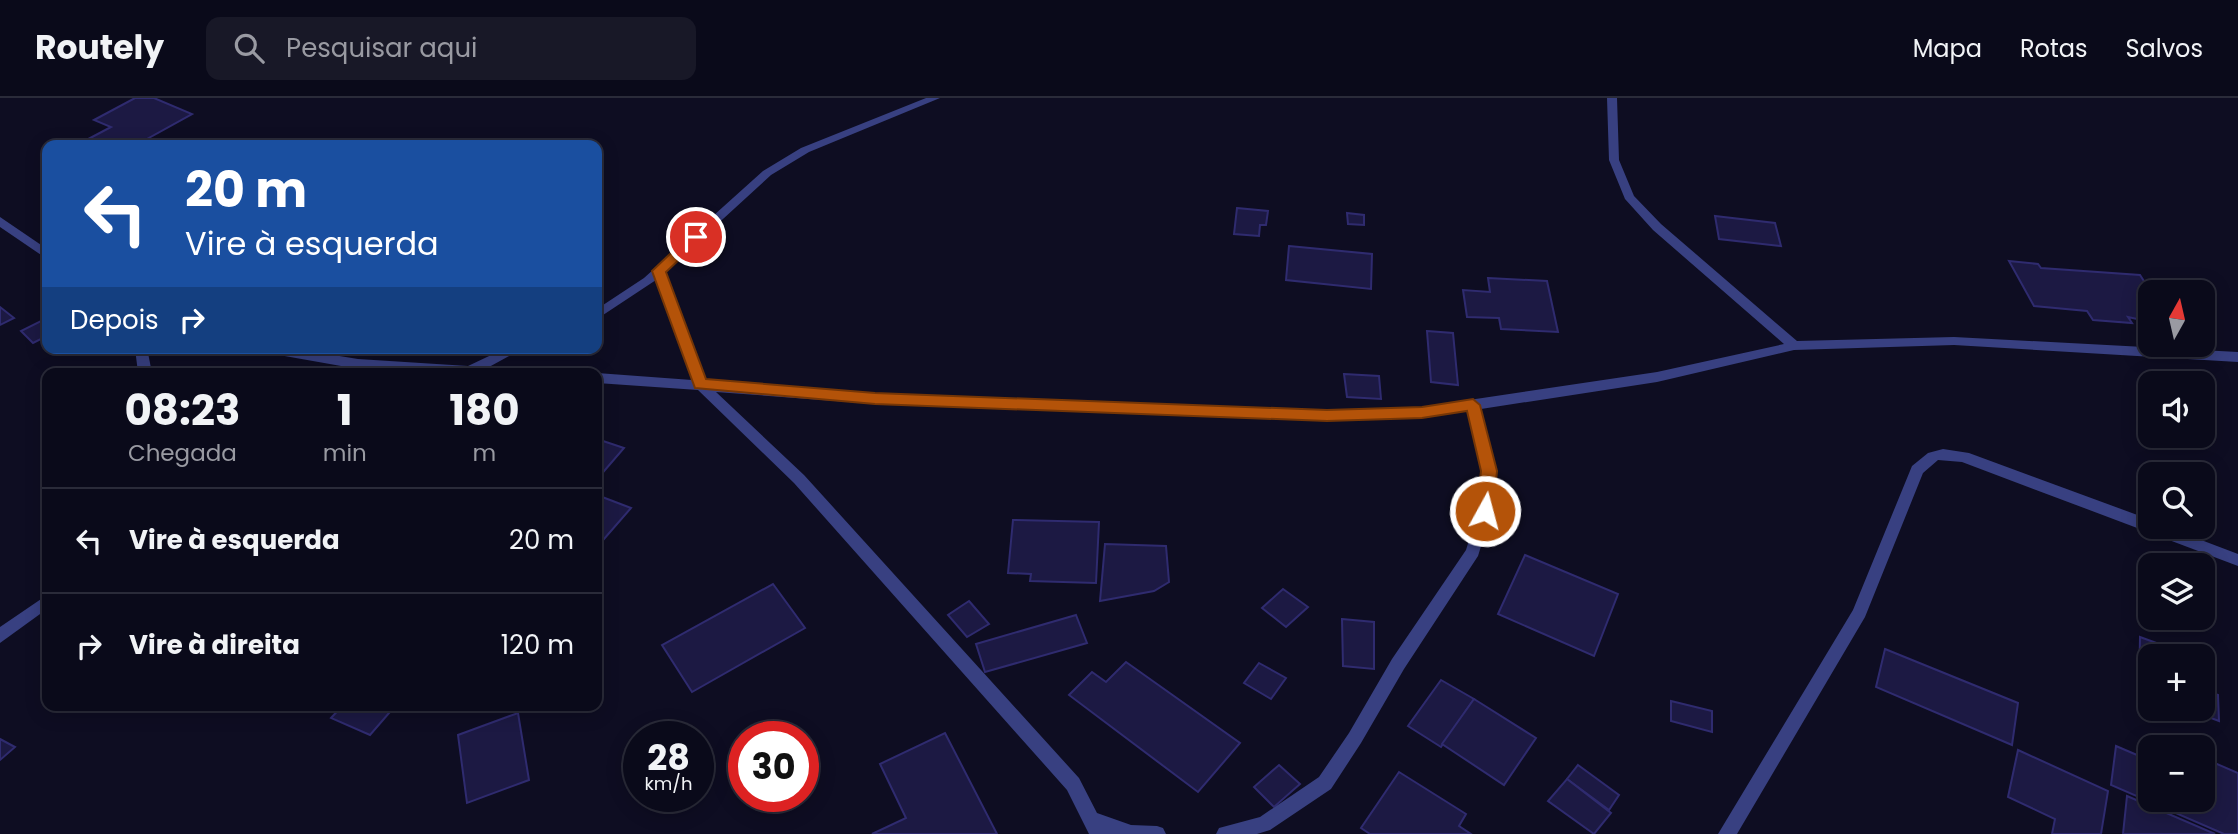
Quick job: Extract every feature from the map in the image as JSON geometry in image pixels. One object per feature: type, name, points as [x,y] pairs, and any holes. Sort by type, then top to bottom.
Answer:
[{"type":"street","points":[[602,311],[659,271],[767,173],[806,150],[935,98]]},
{"type":"street","points":[[1612,98],[1614,160],[1629,197],[1657,228],[1794,346]]},
{"type":"street","points":[[0,221],[42,251]]},
{"type":"street","points":[[659,271],[701,384],[799,479],[1073,784],[1095,827],[1157,834]]},
{"type":"street","points":[[602,378],[875,399],[1327,415],[1422,412],[1473,405],[1657,377],[1794,346],[1955,341],[2238,357]]},
{"type":"street","points":[[298,354],[358,364],[412,368]]},
{"type":"street","points":[[474,368],[505,354]]},
{"type":"street","points":[[1225,834],[1264,824],[1325,783],[1398,664],[1473,552],[1485,511],[1489,471],[1473,405]]},
{"type":"street","points":[[1727,834],[1860,612],[1917,470],[1930,456],[1947,453],[1964,457],[2138,521]]},
{"type":"street","points":[[2184,539],[2238,560]]},
{"type":"street","points":[[0,636],[42,605]]},
{"type":"building","points":[[135,98],[154,98],[192,114],[145,140],[86,140],[111,127],[94,120]]},
{"type":"building","points":[[1237,208],[1268,211],[1266,225],[1260,225],[1259,236],[1234,234]]},
{"type":"building","points":[[1347,213],[1364,215],[1364,225],[1348,224]]},
{"type":"building","points":[[1715,216],[1775,223],[1781,246],[1719,239]]},
{"type":"building","points":[[1289,246],[1372,254],[1371,289],[1286,280]]},
{"type":"building","points":[[2009,261],[2038,264],[2041,268],[2140,275],[2143,280],[2138,280],[2138,319],[2128,317],[2132,323],[2093,320],[2087,311],[2034,306]]},
{"type":"building","points":[[1488,278],[1547,281],[1558,332],[1501,329],[1499,318],[1467,317],[1463,290],[1490,292]]},
{"type":"building","points":[[0,307],[14,318],[0,325]]},
{"type":"building","points":[[42,320],[42,338],[33,343],[21,331]]},
{"type":"building","points":[[1427,331],[1453,333],[1458,385],[1431,382]]},
{"type":"building","points":[[1344,374],[1379,376],[1381,399],[1347,397]]},
{"type":"building","points":[[602,441],[624,448],[602,474]]},
{"type":"building","points":[[602,497],[631,508],[602,541]]},
{"type":"building","points":[[1013,520],[1099,522],[1096,583],[1030,581],[1031,574],[1008,573]]},
{"type":"building","points":[[1105,544],[1166,546],[1169,582],[1154,591],[1100,601]]},
{"type":"building","points":[[1525,555],[1618,594],[1594,656],[1498,614]]},
{"type":"building","points":[[773,584],[805,628],[692,692],[662,645]]},
{"type":"building","points":[[1283,589],[1308,607],[1286,627],[1262,608]]},
{"type":"building","points":[[969,601],[989,624],[967,637],[948,615]]},
{"type":"building","points":[[1076,615],[1087,643],[985,672],[976,644]]},
{"type":"building","points":[[1342,619],[1374,622],[1374,669],[1343,666]]},
{"type":"building","points":[[2140,637],[2159,644],[2140,644]]},
{"type":"building","points":[[1885,649],[2018,703],[2012,745],[1876,687]]},
{"type":"building","points":[[1126,662],[1240,743],[1198,792],[1069,695],[1092,672],[1106,682]]},
{"type":"building","points":[[1259,663],[1286,678],[1271,699],[1244,683]]},
{"type":"building","points":[[1441,680],[1474,699],[1441,747],[1408,726]]},
{"type":"building","points":[[2215,694],[2218,695],[2219,721],[2215,720]]},
{"type":"building","points":[[1474,699],[1536,738],[1504,785],[1442,744]]},
{"type":"building","points":[[1671,701],[1712,711],[1712,732],[1671,721]]},
{"type":"building","points":[[337,711],[391,711],[370,735],[331,718]]},
{"type":"building","points":[[518,713],[529,780],[467,803],[458,735]]},
{"type":"building","points":[[945,733],[997,834],[872,834],[906,818],[880,764]]},
{"type":"building","points":[[0,739],[15,747],[0,760]]},
{"type":"building","points":[[2116,746],[2138,755],[2138,797],[2111,785]]},
{"type":"building","points":[[2018,750],[2108,791],[2101,834],[2052,834],[2055,819],[2008,797]]},
{"type":"building","points":[[2215,763],[2238,773],[2238,834],[2224,834],[2173,812],[2215,812]]},
{"type":"building","points":[[1279,765],[1300,784],[1274,807],[1254,787]]},
{"type":"building","points":[[1578,765],[1619,795],[1609,810],[1567,779]]},
{"type":"building","points":[[1399,772],[1466,814],[1459,826],[1471,834],[1370,834],[1361,828]]},
{"type":"building","points":[[1567,779],[1611,813],[1594,834],[1548,801]]},
{"type":"building","points":[[2127,796],[2138,801],[2138,812],[2164,812],[2215,834],[2123,834]]},
{"type":"route","points":[[696,237],[659,271],[701,384],[875,399],[1327,415],[1422,412],[1473,405],[1489,471],[1485,511]]}]
